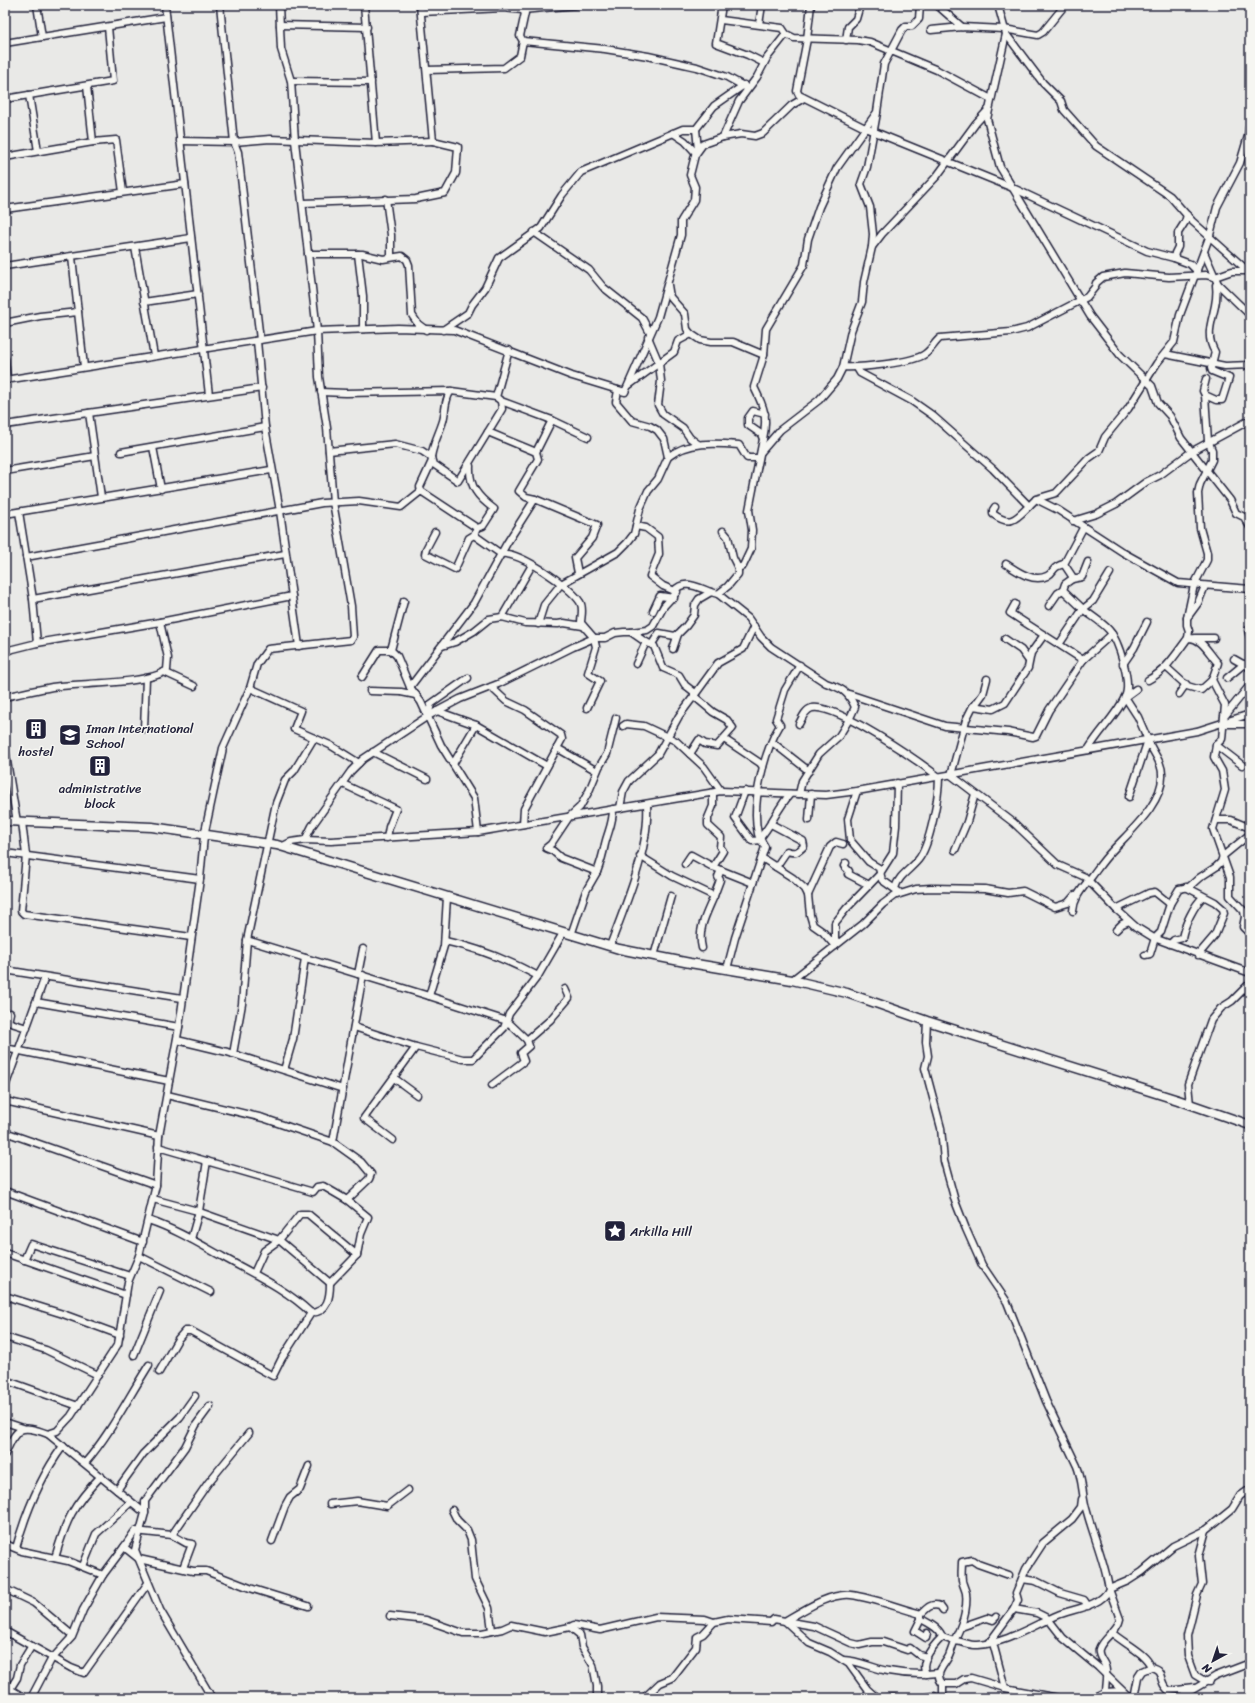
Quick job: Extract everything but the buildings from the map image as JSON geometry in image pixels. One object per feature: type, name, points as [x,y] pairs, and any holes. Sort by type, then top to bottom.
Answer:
[{"type":"street","points":[[38,5],[42,37]]},
{"type":"street","points":[[165,5],[209,395]]},
{"type":"street","points":[[220,5],[234,142],[238,152],[259,340],[265,427],[271,470],[280,511],[299,646]]},
{"type":"street","points":[[48,1434],[56,1431],[71,1416],[118,1344],[130,1276],[139,1256],[156,1185],[159,1136],[179,1027],[200,879],[204,836],[223,748],[250,688],[257,664],[268,649],[351,640],[353,638],[351,606],[333,502],[329,451],[319,378],[317,331],[295,141],[291,80],[281,49],[279,5]]},
{"type":"street","points":[[364,5],[372,82],[376,143]]},
{"type":"street","points":[[420,5],[428,70],[433,141]]},
{"type":"street","points":[[421,12],[503,8],[522,10],[577,5]]},
{"type":"street","points":[[722,5],[721,20],[716,41],[717,45],[748,55],[764,63]]},
{"type":"street","points":[[759,24],[762,5]]},
{"type":"street","points":[[810,5],[807,39],[797,91],[799,95],[865,128],[1013,188],[1147,251],[1190,264],[1196,274]]},
{"type":"street","points":[[846,40],[848,27],[856,19],[860,5]]},
{"type":"street","points":[[538,624],[544,605],[561,584],[578,573],[618,552],[634,534],[640,509],[648,491],[658,479],[668,457],[674,452],[698,444],[739,446],[747,458],[760,455],[780,430],[819,400],[837,380],[843,367],[851,331],[862,302],[864,282],[872,247],[873,234],[870,207],[861,184],[867,167],[870,144],[874,132],[880,80],[884,64],[890,51],[906,26],[912,26],[919,19],[920,5]]},
{"type":"street","points":[[937,5],[962,27]]},
{"type":"street","points":[[998,5],[1005,31],[1043,83],[1060,101],[1064,110],[1096,146],[1170,196],[1192,220],[1249,272]]},
{"type":"street","points":[[931,30],[962,27],[1038,35],[1043,32],[1065,5]]},
{"type":"street","points":[[428,70],[504,68],[520,56],[523,41],[520,36],[525,18],[522,10]]},
{"type":"street","points":[[5,43],[166,17]]},
{"type":"street","points":[[721,20],[782,28],[786,34],[794,38],[870,42],[937,70],[990,99]]},
{"type":"street","points":[[280,25],[367,27]]},
{"type":"street","points":[[5,99],[113,81],[108,27]]},
{"type":"street","points":[[1005,31],[987,119],[997,160],[1082,300],[1090,316],[1120,355],[1152,386],[1158,404],[1170,416],[1181,438],[1230,500],[1236,513],[1244,517],[1250,527]]},
{"type":"street","points":[[5,359],[6,380],[317,331],[398,328],[454,330],[509,350],[572,376],[625,392],[664,300],[667,281],[681,235],[681,221],[694,200],[695,187],[690,175],[697,151],[696,129],[714,106],[746,87],[757,76],[764,63],[786,34]]},
{"type":"street","points":[[523,41],[606,49],[648,56],[697,67],[727,77],[746,87]]},
{"type":"street","points":[[291,80],[372,82]]},
{"type":"street","points":[[87,86],[93,142]]},
{"type":"street","points":[[723,137],[746,87]]},
{"type":"street","points":[[29,95],[38,151]]},
{"type":"street","points":[[697,151],[703,144],[723,137],[741,134],[755,136],[763,133],[792,105],[804,98]]},
{"type":"street","points":[[872,247],[882,234],[926,189],[948,162],[976,123],[988,110]]},
{"type":"street","points":[[738,568],[743,566],[751,549],[752,530],[749,510],[766,422],[765,414],[754,387],[764,355],[766,329],[804,265],[808,239],[819,207],[837,168],[877,112]]},
{"type":"street","points":[[995,507],[993,514],[1008,521],[1017,518],[1036,499],[1056,493],[1089,458],[1099,451],[1105,437],[1128,408],[1157,363],[1174,342],[1180,315],[1210,235],[1222,195],[1240,163],[1248,136],[1250,121]]},
{"type":"street","points":[[443,330],[468,313],[485,288],[499,258],[541,228],[562,195],[581,172],[683,129],[696,129]]},
{"type":"street","points":[[673,133],[685,140],[697,151]]},
{"type":"street","points":[[5,157],[93,142],[116,140],[123,192]]},
{"type":"street","points":[[180,141],[234,142],[270,140],[376,143],[433,141],[458,147],[456,173],[445,193],[416,199],[386,198],[303,203]]},
{"type":"street","points":[[5,209],[185,184]]},
{"type":"street","points":[[386,198],[389,211],[392,245],[391,257]]},
{"type":"street","points":[[1174,258],[1178,247],[1178,233],[1185,222],[1187,215]]},
{"type":"street","points":[[1185,222],[1192,220]]},
{"type":"street","points":[[534,232],[593,273],[603,287],[642,318],[659,363],[661,381],[658,405],[663,414],[683,428],[690,438],[698,444]]},
{"type":"street","points":[[5,266],[191,238]]},
{"type":"street","points":[[135,247],[154,356]]},
{"type":"street","points":[[1204,252],[1218,284],[1250,315]]},
{"type":"street","points":[[308,254],[358,254],[384,259],[402,256],[408,262],[412,315],[418,324],[427,330]]},
{"type":"street","points":[[358,254],[363,296],[363,329]]},
{"type":"street","points":[[72,257],[84,367]]},
{"type":"street","points":[[843,367],[857,368],[918,357],[925,354],[940,338],[1011,332],[1027,328],[1082,300],[1094,289],[1096,282],[1103,277],[1126,273],[1169,278],[1196,274],[1215,277],[1232,271],[1249,272]]},
{"type":"street","points":[[667,281],[670,297],[685,314],[687,329],[691,334],[700,340],[711,342],[734,342],[764,355]]},
{"type":"street","points":[[1205,395],[1216,400],[1222,400],[1229,378],[1212,371],[1215,352],[1209,342],[1209,332],[1218,299],[1216,285],[1218,284]]},
{"type":"street","points":[[144,302],[198,294]]},
{"type":"street","points":[[5,323],[40,316],[78,312]]},
{"type":"street","points":[[627,386],[674,352],[678,341],[691,334]]},
{"type":"street","points":[[329,451],[395,444],[412,447],[458,481],[470,464],[502,409],[498,399],[509,350]]},
{"type":"street","points":[[1165,354],[1225,366],[1250,365]]},
{"type":"street","points":[[857,368],[860,373],[912,401],[932,415],[993,469],[1029,506]]},
{"type":"street","points":[[1191,638],[1187,625],[1187,618],[1194,585],[1207,560],[1207,553],[1200,528],[1201,516],[1198,493],[1200,484],[1212,460],[1212,450],[1208,441],[1205,395],[1203,391],[1206,379]]},
{"type":"street","points":[[5,425],[262,388]]},
{"type":"street","points":[[618,390],[616,402],[618,406],[623,409],[632,421],[657,430],[664,438],[668,457]]},
{"type":"street","points":[[321,392],[451,391],[498,399],[552,420],[588,437]]},
{"type":"street","points":[[421,491],[420,487],[431,460],[434,442],[444,418],[448,395],[451,391]]},
{"type":"street","points":[[763,439],[761,434],[748,425],[748,418],[753,411],[765,414]]},
{"type":"street","points":[[88,413],[100,497]]},
{"type":"street","points":[[552,420],[536,452],[538,459],[519,491],[526,497],[535,499],[597,525],[592,538],[580,550],[575,558],[578,573]]},
{"type":"street","points":[[1073,521],[1096,514],[1116,504],[1146,482],[1160,475],[1208,441],[1250,420]]},
{"type":"street","points":[[121,452],[265,427]]},
{"type":"street","points":[[488,432],[536,452]]},
{"type":"street","points":[[153,447],[161,489]]},
{"type":"street","points":[[5,471],[95,456]]},
{"type":"street","points":[[434,532],[425,554],[455,569],[470,538],[474,535],[477,528],[483,526],[494,509],[478,497],[473,485],[470,464]]},
{"type":"street","points":[[5,514],[100,497],[161,489],[271,470]]},
{"type":"street","points":[[26,557],[333,502],[359,500],[401,507],[421,491]]},
{"type":"street","points":[[421,491],[477,528]]},
{"type":"street","points":[[410,687],[474,603],[501,554],[535,499]]},
{"type":"street","points":[[1036,499],[1058,510],[1083,528],[1166,578],[1178,583],[1250,589]]},
{"type":"street","points":[[19,512],[33,599],[37,643]]},
{"type":"street","points":[[636,526],[646,528],[658,537],[659,554],[650,576],[674,595]]},
{"type":"street","points":[[1006,564],[1034,579],[1047,576],[1055,566],[1064,564],[1083,528]]},
{"type":"street","points":[[718,594],[733,581],[738,574],[738,568],[732,558],[728,537],[723,531]]},
{"type":"street","points":[[474,535],[501,554]]},
{"type":"street","points":[[501,554],[506,552],[532,564],[561,584],[581,602],[583,609],[580,623],[594,638],[596,647],[588,673],[600,681],[587,708]]},
{"type":"street","points":[[33,599],[285,554]]},
{"type":"street","points":[[1049,606],[1058,593],[1063,590],[1065,584],[1072,579],[1082,577],[1088,562]]},
{"type":"street","points":[[502,617],[532,564]]},
{"type":"street","points":[[1064,564],[1072,576],[1072,579]]},
{"type":"street","points":[[1060,643],[1083,609],[1093,601],[1110,573]]},
{"type":"street","points":[[305,840],[312,826],[359,763],[373,752],[437,711],[553,656],[594,638],[605,638],[615,633],[647,630],[653,626],[664,606],[674,595],[678,586],[686,584],[718,594],[748,618],[770,647],[826,683],[841,688],[848,694],[855,706],[849,720],[839,736],[819,754],[802,781],[799,794]]},
{"type":"street","points":[[1187,618],[1198,603],[1205,586]]},
{"type":"street","points":[[1063,590],[1083,609],[1109,629],[1127,675],[1128,687],[1125,697],[1088,750]]},
{"type":"street","points":[[673,649],[678,634],[694,615],[695,605],[699,599],[711,592]]},
{"type":"street","points":[[652,611],[660,596],[674,595]]},
{"type":"street","points":[[5,651],[37,643],[160,622],[292,596]]},
{"type":"street","points":[[392,650],[404,601]]},
{"type":"street","points":[[1015,604],[1010,614],[1060,643],[1083,660]]},
{"type":"street","points":[[442,646],[455,642],[474,632],[489,619],[502,617],[525,623],[564,623],[583,626]]},
{"type":"street","points":[[5,697],[58,686],[146,678],[164,672],[167,670],[168,658],[160,622]]},
{"type":"street","points":[[1123,664],[1134,648],[1146,622]]},
{"type":"street","points":[[620,808],[623,792],[629,781],[658,754],[679,716],[718,663],[743,649],[754,626]]},
{"type":"street","points":[[1248,630],[1250,638]]},
{"type":"street","points":[[631,632],[656,648],[663,668],[680,675],[685,685],[694,692],[694,696],[713,712],[728,720],[733,728],[717,746],[705,744],[699,740],[690,754]]},
{"type":"street","points":[[636,664],[649,643],[659,634],[675,636],[678,634]]},
{"type":"street","points":[[848,694],[938,724],[1008,732],[1033,737],[1036,736],[1049,710],[1083,660],[1112,634]]},
{"type":"street","points":[[975,705],[983,709],[993,709],[1005,703],[1028,668],[1031,653],[1044,635]]},
{"type":"street","points":[[1166,667],[1193,688],[1201,690],[1212,680],[1218,663],[1199,640],[1191,638]]},
{"type":"street","points":[[1148,680],[1161,673],[1191,638],[1214,638]]},
{"type":"street","points":[[1005,639],[1021,650],[1029,661]]},
{"type":"street","points":[[362,678],[379,650],[392,650]]},
{"type":"street","points":[[392,650],[397,656],[410,687],[428,716],[441,745],[474,798],[478,832]]},
{"type":"street","points":[[1234,659],[1247,666]]},
{"type":"street","points":[[727,969],[752,883],[765,847],[761,839],[757,823],[758,783],[772,742],[780,725],[776,719],[785,690],[800,665]]},
{"type":"street","points":[[1227,678],[1247,666]]},
{"type":"street","points":[[164,672],[194,686]]},
{"type":"street","points":[[144,729],[146,678]]},
{"type":"street","points":[[428,716],[431,704],[468,678]]},
{"type":"street","points":[[951,775],[966,720],[983,694],[987,679]]},
{"type":"street","points":[[1212,680],[1225,705],[1222,738],[1216,745],[1214,757],[1222,771],[1225,790],[1213,829],[1230,876],[1230,896],[1247,912],[1243,927],[1250,934]]},
{"type":"street","points":[[1179,694],[1186,684]]},
{"type":"street","points":[[1224,720],[1250,685]]},
{"type":"street","points":[[491,686],[506,701],[525,710],[561,735],[562,739],[524,809],[523,824]]},
{"type":"street","points":[[250,688],[301,711],[294,729],[330,745],[359,763]]},
{"type":"street","points":[[1125,697],[1136,689]]},
{"type":"street","points":[[370,691],[401,692],[416,695]]},
{"type":"street","points":[[792,980],[863,924],[883,904],[897,895],[916,889],[985,889],[1008,893],[1023,890],[1055,907],[1068,903],[1109,853],[1145,817],[1160,787],[1162,770],[1159,760],[1152,749],[1138,717],[1125,697]]},
{"type":"street","points":[[799,724],[804,714],[812,708],[818,708],[835,713],[900,750],[939,777]]},
{"type":"street","points":[[437,711],[476,725],[547,766]]},
{"type":"street","points":[[281,846],[291,842],[305,840],[331,841],[478,832],[721,791],[826,795],[857,791],[1197,731],[1224,720],[1250,714]]},
{"type":"street","points":[[597,872],[561,858],[553,851],[546,848],[551,844],[569,817],[580,806],[603,758],[607,754],[616,718]]},
{"type":"street","points":[[1224,720],[1250,724]]},
{"type":"street","points":[[623,726],[626,724],[644,726],[676,741],[704,766],[721,791]]},
{"type":"street","points":[[453,764],[476,725]]},
{"type":"street","points":[[233,1054],[242,1004],[247,940],[276,803],[285,780],[294,771],[314,738]]},
{"type":"street","points":[[724,739],[760,763],[763,767]]},
{"type":"street","points":[[1129,797],[1148,740]]},
{"type":"street","points":[[772,742],[809,771]]},
{"type":"street","points":[[1216,745],[1242,765]]},
{"type":"street","points":[[557,748],[597,771]]},
{"type":"street","points":[[5,749],[26,855],[21,911],[24,914],[191,937]]},
{"type":"street","points":[[373,752],[427,779]]},
{"type":"street","points":[[951,775],[1014,823],[1058,865],[1085,877],[1129,921],[1155,938],[1250,973]]},
{"type":"street","points":[[895,888],[901,876],[911,868],[922,854],[939,790],[939,777]]},
{"type":"street","points":[[834,946],[835,923],[840,914],[879,875],[893,853],[896,826],[897,783]]},
{"type":"street","points":[[343,784],[396,809],[389,827],[387,838]]},
{"type":"street","points":[[745,791],[735,818],[752,841],[761,839],[772,824],[777,810],[790,794]]},
{"type":"street","points":[[857,791],[848,819],[850,840],[869,862],[879,868],[879,875],[882,880],[899,891],[897,895]]},
{"type":"street","points":[[713,793],[713,806],[708,818],[708,825],[721,837],[720,846],[723,851],[713,867]]},
{"type":"street","points":[[810,820],[811,794]]},
{"type":"street","points":[[955,850],[967,822],[975,794]]},
{"type":"street","points":[[610,946],[634,882],[646,838],[648,818],[647,804]]},
{"type":"street","points":[[354,1027],[416,1047],[463,1059],[473,1059],[504,1028],[513,1008],[538,976],[567,934],[604,855],[605,843],[613,821],[613,809]]},
{"type":"street","points":[[1216,820],[1231,820],[1250,828]]},
{"type":"street","points":[[5,821],[152,827],[204,836],[281,846],[610,946],[654,956],[792,980],[848,993],[927,1021],[1250,1125]]},
{"type":"street","points":[[772,824],[803,842],[804,846],[798,852],[794,853],[787,851],[776,867]]},
{"type":"street","points":[[1145,955],[1150,954],[1155,938],[1160,932],[1170,904],[1179,889],[1196,883],[1199,878],[1221,862],[1223,856],[1250,834]]},
{"type":"street","points":[[834,946],[823,932],[813,925],[810,915],[808,895],[830,847],[836,842],[843,844]]},
{"type":"street","points":[[5,853],[200,879]]},
{"type":"street","points":[[685,864],[691,855],[713,867],[752,883]]},
{"type":"street","points":[[640,856],[672,876],[714,896]]},
{"type":"street","points":[[762,858],[793,878],[808,895]]},
{"type":"street","points":[[846,863],[844,866],[849,871],[848,874],[869,885]]},
{"type":"street","points":[[702,948],[700,939],[703,920],[720,880],[718,877],[720,870]]},
{"type":"street","points":[[1073,910],[1077,897],[1088,880]]},
{"type":"street","points":[[1186,887],[1203,898],[1219,905],[1224,914],[1216,936],[1198,955]]},
{"type":"street","points":[[1116,909],[1149,893],[1155,892],[1170,904]]},
{"type":"street","points":[[654,956],[671,896]]},
{"type":"street","points":[[429,996],[445,941],[446,897]]},
{"type":"street","points":[[1170,944],[1174,940],[1182,938],[1186,922],[1203,898]]},
{"type":"street","points":[[1116,930],[1122,924],[1129,921]]},
{"type":"street","points":[[247,940],[507,1021],[527,1040],[529,1046],[521,1053],[524,1061],[492,1085]]},
{"type":"street","points":[[445,941],[510,960],[538,976]]},
{"type":"street","points":[[333,1142],[354,1027],[363,949]]},
{"type":"street","points":[[284,1070],[293,1039],[305,958]]},
{"type":"street","points":[[5,970],[182,998]]},
{"type":"street","points":[[5,1087],[45,977]]},
{"type":"street","points":[[1190,1105],[1188,1084],[1211,1020],[1221,1008],[1232,1001],[1250,983]]},
{"type":"street","points":[[527,1040],[550,1020],[569,998],[565,989]]},
{"type":"street","points":[[36,1002],[179,1027]]},
{"type":"street","points":[[10,1013],[8,1022],[27,1028]]},
{"type":"street","points":[[927,1021],[926,1042],[928,1056],[925,1068],[941,1128],[944,1161],[956,1201],[966,1229],[982,1265],[1010,1308],[1046,1401],[1077,1466],[1081,1477],[1086,1512],[1096,1538],[1109,1589],[1120,1619],[1119,1623],[1098,1650],[1099,1655],[1106,1667],[1105,1692]]},
{"type":"street","points":[[177,1040],[233,1054],[343,1089]]},
{"type":"street","points":[[393,1140],[364,1118],[416,1047]]},
{"type":"street","points":[[5,1048],[18,1052],[169,1081]]},
{"type":"street","points":[[394,1078],[417,1095]]},
{"type":"street","points":[[167,1095],[263,1118],[333,1142],[361,1162],[371,1174],[369,1179],[347,1200]]},
{"type":"street","points":[[5,1101],[159,1136]]},
{"type":"street","points":[[5,1132],[156,1185]]},
{"type":"street","points":[[148,1220],[164,1225],[254,1273],[296,1299],[311,1313],[318,1313],[325,1307],[330,1298],[330,1283],[356,1255],[361,1234],[368,1217],[347,1200],[323,1186],[317,1187],[313,1192],[158,1148]]},
{"type":"street","points":[[191,1239],[199,1211],[207,1161]]},
{"type":"street","points":[[5,1191],[142,1242]]},
{"type":"street","points":[[153,1200],[199,1211],[279,1240],[330,1283]]},
{"type":"street","points":[[254,1273],[264,1251],[279,1240],[300,1214],[308,1214],[356,1255]]},
{"type":"street","points":[[24,1260],[31,1244],[130,1276]]},
{"type":"street","points":[[5,1253],[126,1296]]},
{"type":"street","points":[[139,1256],[211,1292]]},
{"type":"street","points":[[134,1355],[160,1291]]},
{"type":"street","points":[[5,1296],[63,1314],[120,1335]]},
{"type":"street","points":[[159,1372],[178,1339],[185,1331],[191,1331],[273,1376],[282,1358],[311,1313]]},
{"type":"street","points":[[5,1337],[46,1350],[98,1375]]},
{"type":"street","points":[[85,1463],[99,1446],[118,1418],[149,1365]]},
{"type":"street","points":[[5,1380],[78,1406]]},
{"type":"street","points":[[117,1490],[143,1454],[180,1417],[195,1396]]},
{"type":"street","points":[[210,1406],[196,1426],[185,1447],[144,1501],[145,1513],[135,1550],[160,1610],[212,1698]]},
{"type":"street","points":[[5,1422],[23,1428],[36,1429],[48,1434],[145,1513]]},
{"type":"street","points":[[5,1454],[15,1433],[23,1428]]},
{"type":"street","points":[[172,1535],[208,1483],[249,1433]]},
{"type":"street","points":[[16,1548],[22,1526],[33,1500],[51,1462],[63,1446]]},
{"type":"street","points":[[272,1541],[285,1506],[290,1497],[300,1490],[309,1466]]},
{"type":"street","points":[[56,1558],[69,1515],[82,1496],[101,1476]]},
{"type":"street","points":[[786,1621],[822,1602],[850,1595],[921,1616],[934,1626],[942,1637],[976,1646],[991,1643],[1024,1632],[1047,1620],[1088,1606],[1106,1595],[1109,1589],[1128,1582],[1173,1546],[1206,1530],[1232,1509],[1240,1496],[1250,1489]]},
{"type":"street","points":[[330,1504],[357,1501],[387,1506],[408,1490]]},
{"type":"street","points":[[991,1643],[1014,1609],[1018,1600],[1016,1593],[1026,1569],[1043,1543],[1072,1519],[1081,1507],[1083,1494]]},
{"type":"street","points":[[83,1566],[96,1534],[132,1502]]},
{"type":"street","points":[[452,1510],[457,1520],[467,1530],[471,1540],[475,1579],[489,1608],[492,1630]]},
{"type":"street","points":[[1206,1530],[1199,1556],[1202,1584],[1197,1595],[1187,1636],[1188,1656],[1195,1675],[1209,1682]]},
{"type":"street","points":[[31,1698],[52,1658],[72,1635],[83,1610],[103,1576],[135,1531],[148,1531],[162,1535],[172,1535],[186,1543],[192,1544],[183,1568]]},
{"type":"street","points":[[5,1544],[83,1566],[103,1576]]},
{"type":"street","points":[[124,1547],[139,1559],[193,1571],[206,1571],[250,1588],[308,1606]]},
{"type":"street","points":[[943,1698],[940,1679],[954,1640],[961,1628],[967,1606],[965,1602],[966,1593],[962,1581],[962,1562],[972,1560],[978,1564],[1009,1575]]},
{"type":"street","points":[[1022,1579],[1046,1584],[1060,1593],[1084,1600],[1088,1606]]},
{"type":"street","points":[[5,1631],[52,1658],[84,1673],[148,1583]]},
{"type":"street","points":[[5,1589],[34,1603],[72,1635]]},
{"type":"street","points":[[927,1633],[926,1638],[915,1632],[921,1616],[929,1606],[935,1604],[940,1606],[943,1610]]},
{"type":"street","points":[[1014,1609],[1037,1613],[1047,1618],[1047,1620],[1063,1638],[1098,1667],[1122,1691],[1134,1697],[1138,1677],[1142,1671],[1151,1668],[1157,1669],[1161,1673],[1163,1684],[1169,1691],[1194,1688]]},
{"type":"street","points":[[390,1616],[426,1620],[463,1633],[482,1633],[502,1629],[511,1625],[545,1632],[574,1626],[600,1630],[656,1617],[705,1619],[714,1622],[728,1620],[771,1622],[774,1619],[814,1626],[851,1643],[859,1645],[872,1642],[883,1642],[907,1650],[910,1648],[919,1655],[927,1657]]},
{"type":"street","points":[[961,1628],[987,1618],[993,1620],[996,1617]]},
{"type":"street","points":[[786,1621],[809,1643],[849,1664],[867,1689],[878,1698]]},
{"type":"street","points":[[644,1698],[660,1683],[672,1678],[696,1647],[697,1637],[703,1634],[714,1622]]},
{"type":"street","points":[[570,1627],[580,1635],[582,1646],[593,1665],[597,1686],[597,1698]]},
{"type":"street","points":[[1111,1632],[1121,1641],[1147,1658],[1151,1668]]},
{"type":"street","points":[[926,1674],[924,1669],[927,1657],[933,1646],[942,1637]]},
{"type":"street","points":[[991,1643],[1005,1688]]},
{"type":"street","points":[[25,1698],[10,1689],[17,1678],[20,1665],[31,1646]]},
{"type":"street","points":[[843,1660],[855,1660],[888,1672],[926,1674],[956,1684],[971,1678],[1005,1688],[1058,1698]]},
{"type":"street","points":[[1179,1698],[1194,1688],[1209,1682],[1223,1673],[1248,1665]]},
{"type":"street","points":[[1092,1698],[1105,1692],[1122,1691]]},
{"type":"street","points":[[924,1698],[934,1696],[938,1698]]},
{"type":"street","points":[[886,1698],[898,1698]]},
{"type":"place","name":"hostel","points":[[36,729]]},
{"type":"place","name":"Iman International School","points":[[70,735]]},
{"type":"place","name":"administrative block","points":[[100,766]]},
{"type":"place","name":"Arkilla Hill","points":[[615,1231]]}]
